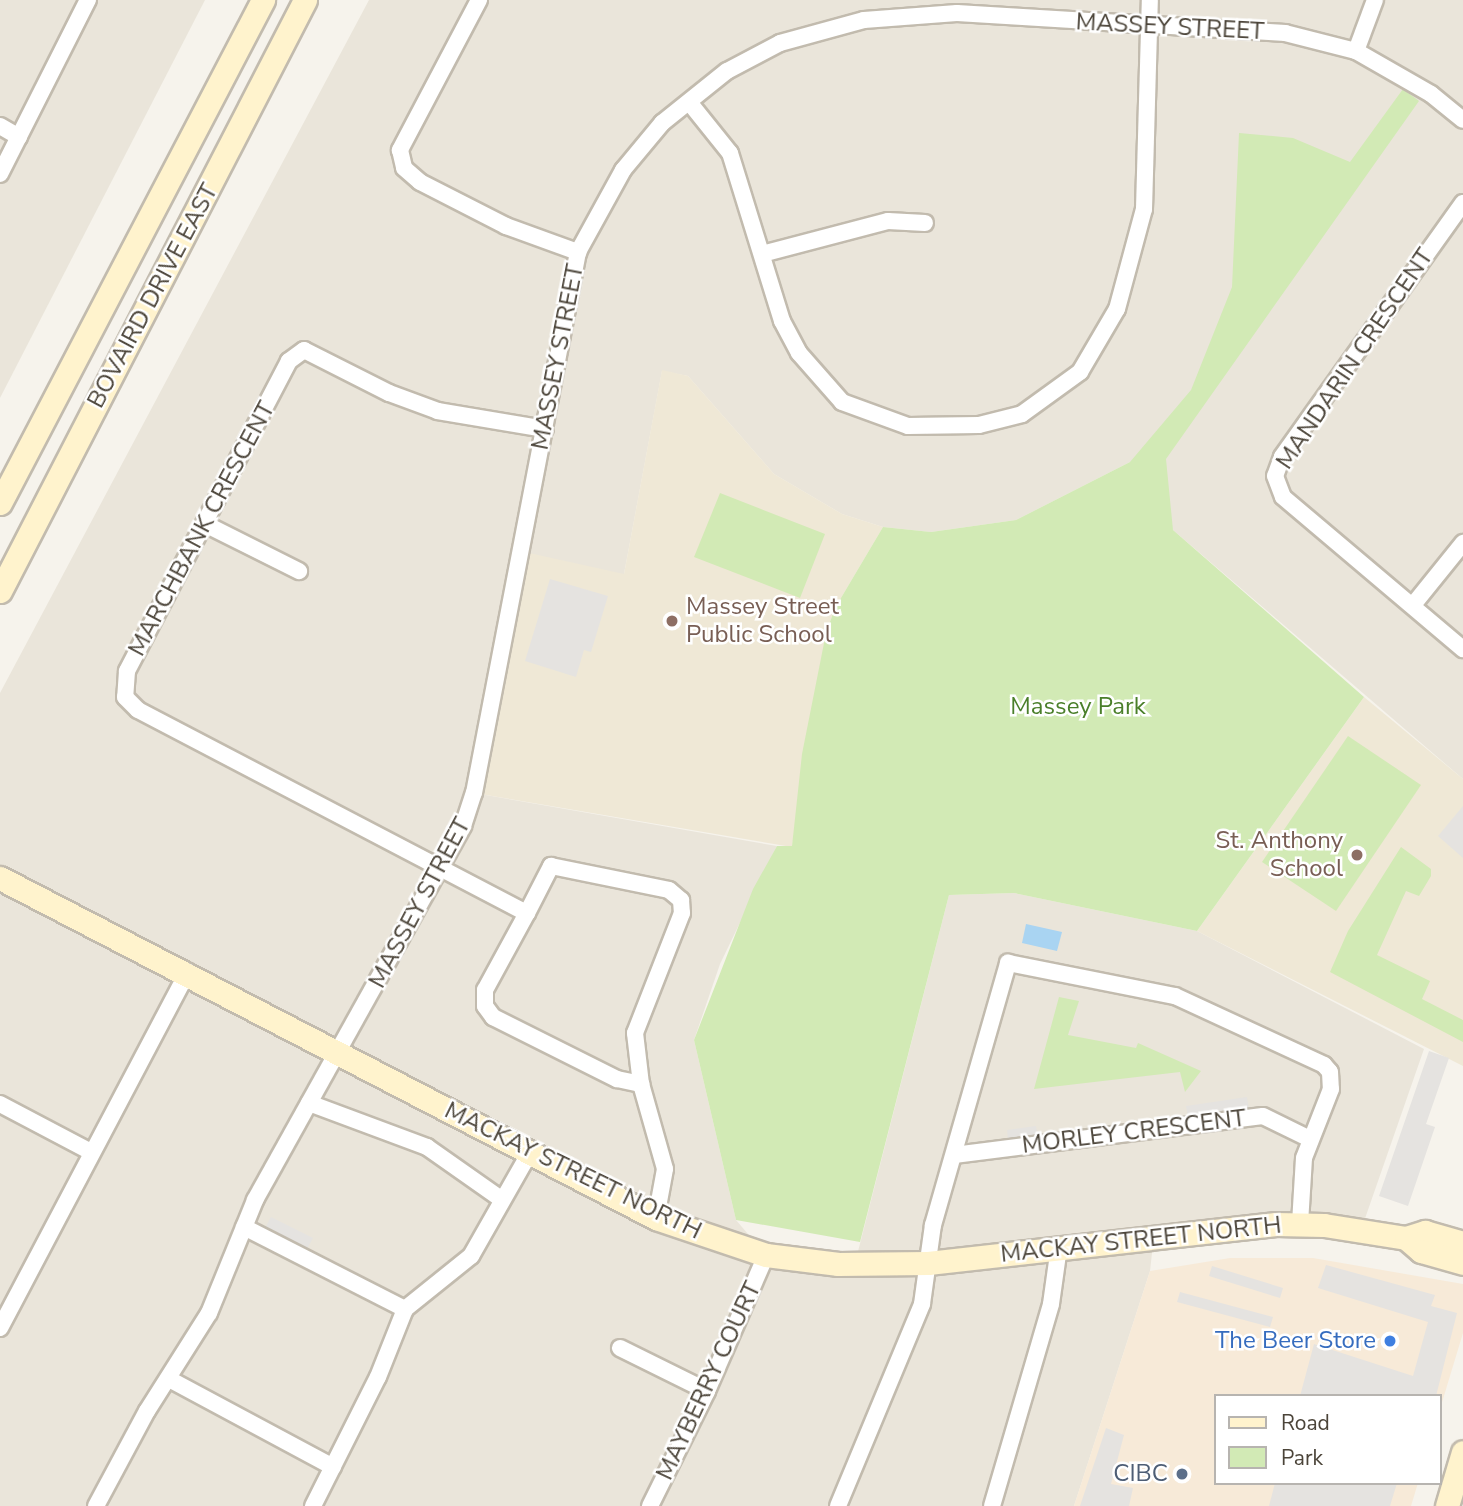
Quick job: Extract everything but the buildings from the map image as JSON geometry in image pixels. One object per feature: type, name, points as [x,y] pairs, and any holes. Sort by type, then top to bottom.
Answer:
[{"type":"street","points":[[0,174],[88,0]]},
{"type":"street","name":"BOVAIRD DRIVE EAST","points":[[0,503],[263,0]]},
{"type":"street","name":"BOVAIRD DRIVE EAST","points":[[0,591],[305,0]]},
{"type":"street","points":[[479,0],[400,150],[404,168],[420,183],[506,226],[578,252]]},
{"type":"street","points":[[689,102],[730,153],[782,320],[799,353],[842,402],[908,426],[938,429],[979,425],[1022,414],[1080,372],[1118,309],[1134,260],[1144,209],[1150,0]]},
{"type":"street","points":[[1356,51],[1376,0]]},
{"type":"street","name":"MASSEY STREET","points":[[96,1506],[209,1313],[244,1227],[309,1102],[340,1052],[440,870],[474,793],[578,252],[623,170],[662,123],[727,71],[780,43],[864,20],[957,7],[1285,33],[1356,51],[1431,94],[1463,120]]},
{"type":"street","points":[[0,126],[19,137]]},
{"type":"street","name":"MANDARIN CRESCENT","points":[[1463,203],[1282,457],[1275,476],[1283,497],[1463,649]]},
{"type":"street","points":[[762,254],[888,221],[925,223]]},
{"type":"street","name":"MARCHBANK CRESCENT","points":[[440,870],[138,710],[125,697],[127,671],[206,525],[289,361],[304,350],[389,393],[438,411],[545,429]]},
{"type":"street","points":[[206,525],[299,571]]},
{"type":"street","points":[[1413,605],[1463,543]]},
{"type":"street","points":[[641,1084],[604,1073],[493,1017],[485,1006],[485,990],[551,866],[669,890],[681,900],[682,913],[635,1033],[641,1084],[664,1170],[656,1218]]},
{"type":"street","points":[[440,870],[527,914]]},
{"type":"street","name":"MACKAY STREET NORTH","points":[[0,878],[188,972],[656,1218],[766,1255],[838,1264],[928,1263],[1214,1228],[1300,1224],[1406,1238],[1425,1232],[1463,1243]]},
{"type":"street","points":[[838,1506],[922,1304],[933,1225],[1008,963],[1175,996],[1324,1065],[1330,1072],[1331,1089],[1310,1139],[1300,1176],[1300,1224]]},
{"type":"street","points":[[0,1328],[188,972]]},
{"type":"street","points":[[309,1102],[428,1147],[500,1199]]},
{"type":"street","points":[[0,1104],[91,1152]]},
{"type":"street","name":"MORLEY CRESCENT","points":[[954,1155],[1263,1116],[1310,1139]]},
{"type":"street","points":[[313,1506],[378,1377],[405,1309],[471,1256],[500,1199],[530,1152]]},
{"type":"street","points":[[244,1227],[405,1309]]},
{"type":"street","name":"MACKAY STREET NORTH","points":[[1406,1238],[1421,1251],[1463,1263]]},
{"type":"street","points":[[992,1506],[1051,1304],[1059,1247]]},
{"type":"street","name":"MAYBERRY COURT","points":[[650,1506],[707,1391],[766,1255]]},
{"type":"street","points":[[620,1348],[707,1391]]},
{"type":"street","points":[[169,1380],[333,1467]]},
{"type":"street","points":[[1447,1506],[1463,1452]]},
{"type":"shaded area","points":[[0,0],[205,0],[0,398]]},
{"type":"shaded area","points":[[369,0],[1463,0],[1463,779],[1173,530],[1130,462],[1016,520],[931,532],[883,527],[842,514],[774,474],[688,376],[662,371],[624,574],[474,793],[777,846],[720,964],[694,1040],[736,1220],[766,1255],[852,1275],[949,895],[1014,893],[1197,931],[1424,1049],[1361,1230],[1154,1235],[1150,1271],[1074,1506],[0,1506],[0,693]]},
{"type":"shaded area","name":"Massey Street Public School","points":[[662,370],[688,376],[774,474],[842,514],[883,527],[835,608],[826,633],[792,847],[474,793],[529,553],[624,574]]},
{"type":"shaded area","points":[[550,579],[608,596],[591,652],[584,650],[576,677],[525,661]]},
{"type":"shaded area","name":"St. Anthony School","points":[[1364,697],[1463,779],[1463,1066],[1197,931]]},
{"type":"shaded area","points":[[1463,806],[1463,858],[1438,836]]},
{"type":"shaded area","points":[[1429,1051],[1449,1058],[1426,1124],[1435,1127],[1408,1206],[1379,1196]]},
{"type":"shaded area","points":[[1247,1097],[1249,1109],[1188,1117],[1186,1106]]},
{"type":"shaded area","points":[[1036,1126],[1038,1137],[1008,1140],[1007,1130]]},
{"type":"shaded area","points":[[271,1217],[313,1238],[307,1249],[265,1228]]},
{"type":"shaded area","points":[[1230,1258],[1313,1258],[1463,1284],[1463,1333],[1442,1402],[1442,1394],[1214,1394],[1214,1485],[1417,1485],[1411,1506],[1074,1506],[1150,1271]]},
{"type":"shaded area","points":[[1326,1265],[1435,1295],[1431,1306],[1457,1313],[1437,1394],[1301,1394],[1314,1344],[1413,1376],[1428,1322],[1318,1288]]},
{"type":"shaded area","points":[[1212,1266],[1283,1288],[1280,1298],[1209,1276]]},
{"type":"shaded area","points":[[1180,1292],[1273,1317],[1270,1327],[1177,1302]]},
{"type":"shaded area","points":[[1106,1428],[1124,1435],[1111,1484],[1133,1488],[1129,1506],[1080,1506]]},
{"type":"shaded area","points":[[1274,1485],[1396,1485],[1390,1506],[1269,1506]]},
{"type":"green space","name":"Massey Park","points":[[1403,89],[1419,101],[1166,459],[1173,530],[1364,697],[1197,931],[1014,893],[949,895],[860,1242],[736,1220],[694,1040],[753,889],[777,846],[792,846],[802,754],[826,633],[835,608],[883,527],[931,532],[1016,520],[1130,462],[1191,390],[1232,287],[1239,133],[1293,138],[1350,162]]},
{"type":"green space","points":[[720,493],[825,534],[800,598],[694,557]]},
{"type":"green space","points":[[1348,736],[1421,785],[1336,911],[1262,862]]},
{"type":"green space","points":[[1401,847],[1431,869],[1431,876],[1419,896],[1406,891],[1377,955],[1430,981],[1422,999],[1463,1020],[1463,1042],[1330,972],[1348,931]]},
{"type":"green space","points":[[1059,997],[1079,1001],[1068,1035],[1136,1048],[1138,1043],[1201,1071],[1185,1092],[1180,1072],[1034,1089]]},
{"type":"water","points":[[1026,924],[1062,932],[1057,951],[1022,943]]},
{"type":"place","name":"Massey Street Public School","points":[[672,621]]},
{"type":"place","name":"St. Anthony School","points":[[1357,855]]},
{"type":"place","name":"The Beer Store","points":[[1390,1341]]},
{"type":"place","name":"CIBC","points":[[1182,1474]]}]
